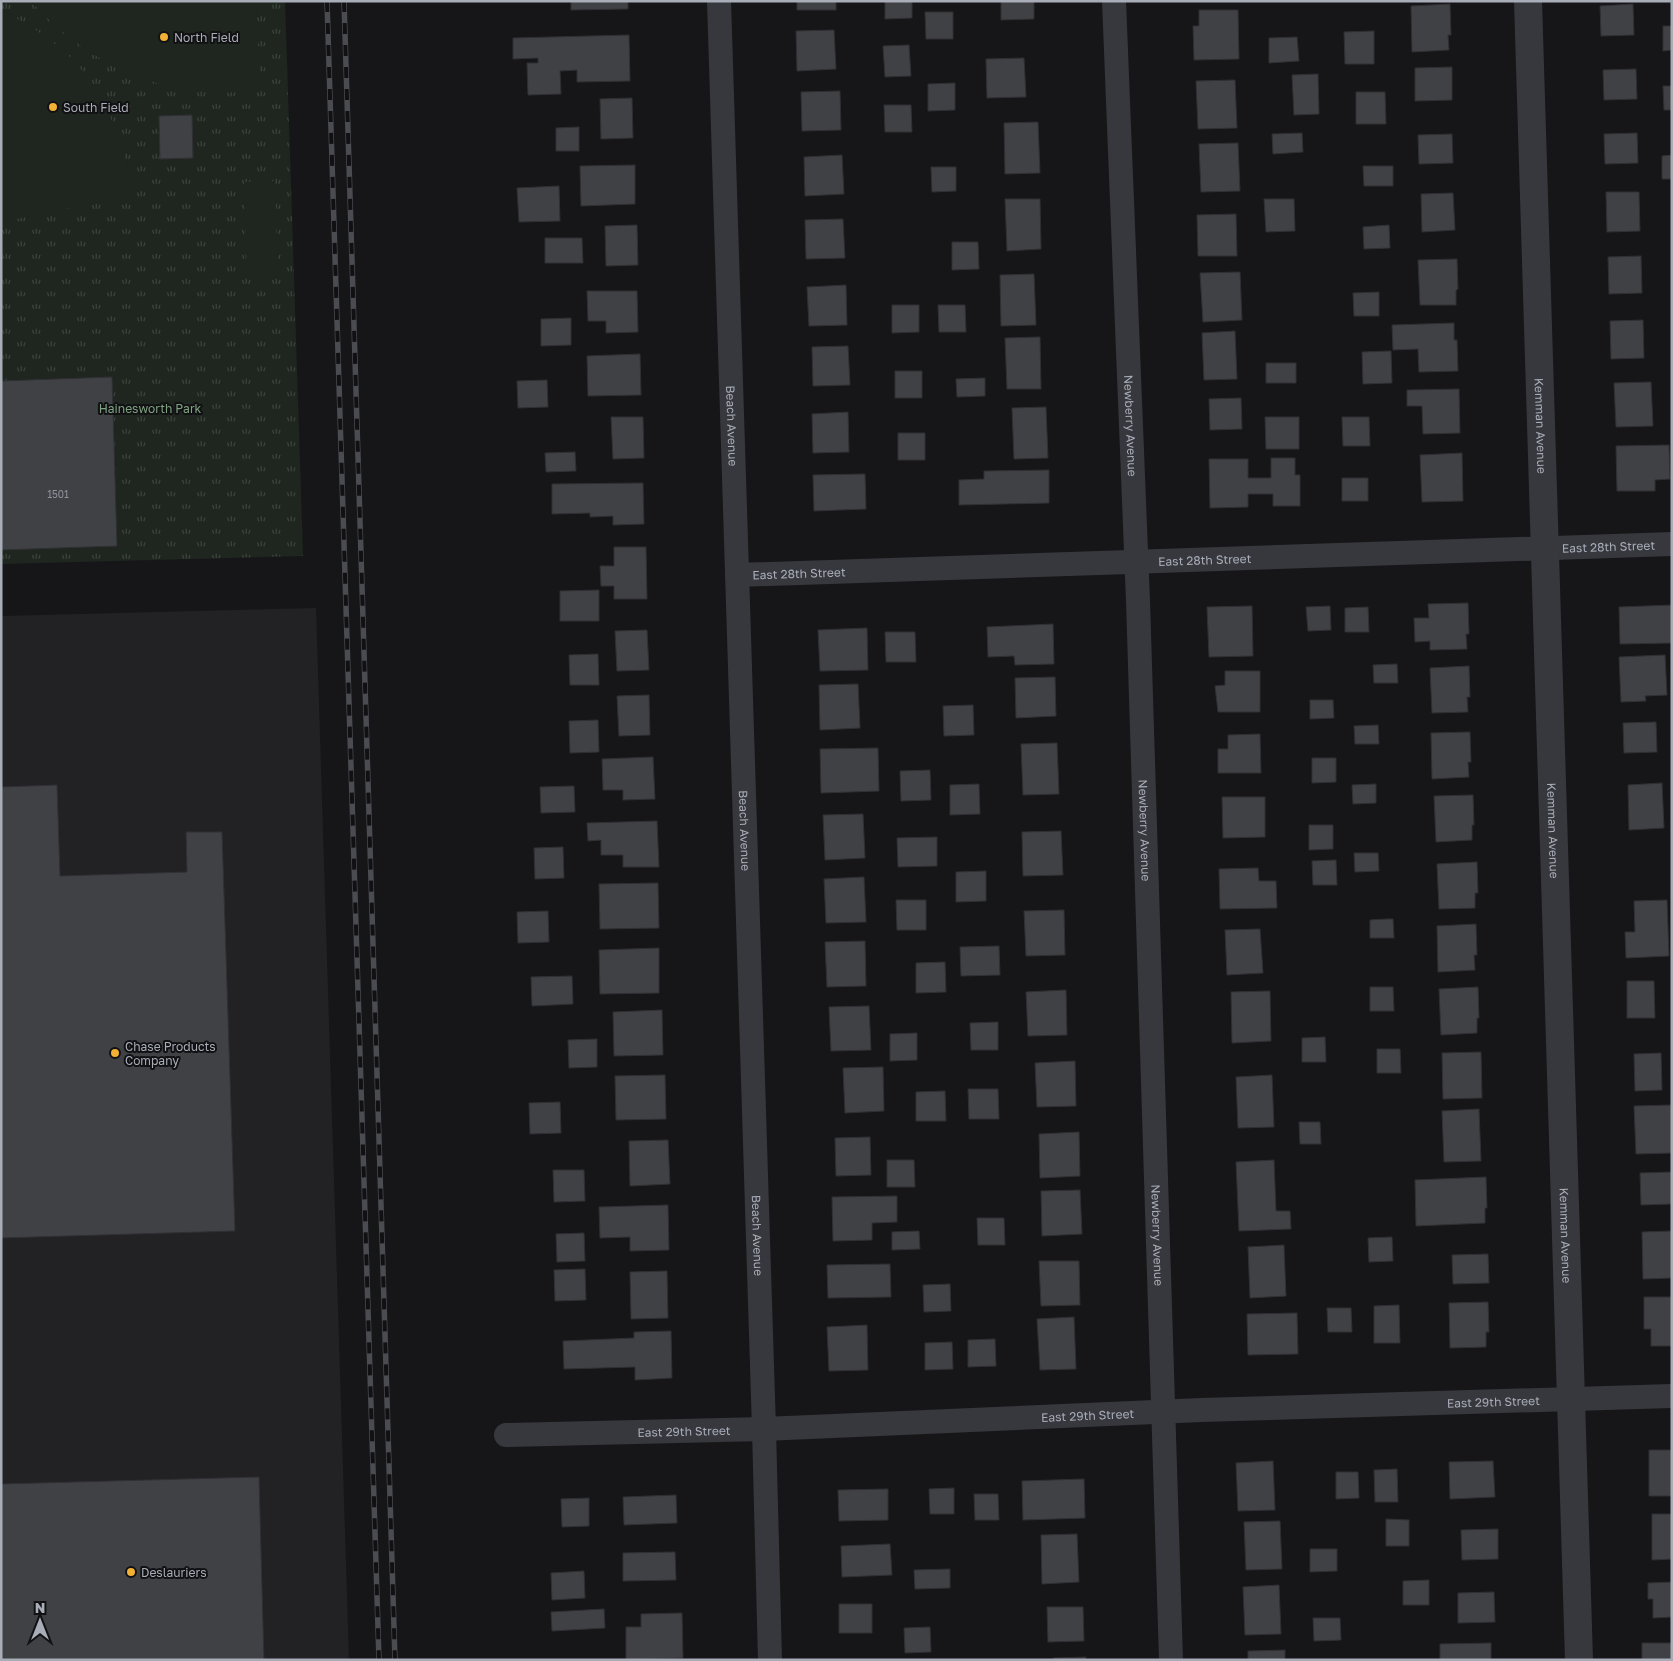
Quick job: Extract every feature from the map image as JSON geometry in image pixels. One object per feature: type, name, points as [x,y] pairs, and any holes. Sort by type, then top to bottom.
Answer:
[{"type":"street","name":"Beach Avenue","points":[[719,1],[770,1660]]},
{"type":"street","name":"Newberry Avenue","points":[[1114,1],[1136,562],[1171,1660]]},
{"type":"street","name":"Kemman Avenue","points":[[1528,1],[1579,1660]]},
{"type":"street","name":"East 28th Street","points":[[737,575],[1672,544]]},
{"type":"street","name":"East 29th Street","points":[[506,1435],[764,1428],[1164,1412],[1672,1396]]},
{"type":"shaded area","points":[[316,608],[349,1660],[1,1660],[1,616]]},
{"type":"green space","name":"Hainesworth Park","points":[[1,1],[285,1],[303,556],[1,564]]},
{"type":"green space","name":"North Field","points":[[31,1],[256,1],[260,91],[207,92],[182,89],[134,75],[110,64],[67,36]]},
{"type":"green space","name":"South Field","points":[[1,10],[33,28],[55,44],[76,64],[89,80],[110,116],[118,136],[125,156],[134,195],[1,222]]},
{"type":"green space","points":[[275,181],[278,278],[247,279],[244,182]]},
{"type":"building","points":[[571,1],[628,1],[628,9],[571,10]]},
{"type":"building","points":[[797,1],[836,1],[836,10],[797,10]]},
{"type":"building","points":[[885,1],[912,1],[912,18],[885,19]]},
{"type":"building","points":[[1001,1],[1034,1],[1034,19],[1001,20]]},
{"type":"building","points":[[1450,4],[1451,35],[1448,35],[1449,50],[1412,52],[1411,6]]},
{"type":"building","points":[[1633,4],[1634,35],[1601,36],[1600,6]]},
{"type":"building","points":[[1199,10],[1238,10],[1239,59],[1194,60],[1193,26],[1199,26]]},
{"type":"building","points":[[925,12],[953,12],[953,39],[926,39]]},
{"type":"building","points":[[1663,26],[1672,26],[1672,50],[1663,51]]},
{"type":"building","points":[[834,30],[836,69],[797,71],[796,31]]},
{"type":"building","points":[[1374,31],[1374,64],[1345,64],[1344,32]]},
{"type":"building","points":[[629,35],[630,81],[577,82],[577,70],[560,71],[561,94],[528,95],[527,63],[538,63],[538,58],[513,59],[513,38]]},
{"type":"building","points":[[1297,37],[1299,61],[1269,63],[1269,38]]},
{"type":"building","points":[[909,45],[911,76],[885,77],[883,46]]},
{"type":"building","points":[[1024,58],[1026,97],[987,98],[986,59]]},
{"type":"building","points":[[1452,67],[1452,100],[1415,101],[1415,68]]},
{"type":"building","points":[[1636,69],[1637,99],[1604,100],[1603,70]]},
{"type":"building","points":[[1318,74],[1319,114],[1294,115],[1292,75]]},
{"type":"building","points":[[1235,80],[1237,128],[1198,129],[1196,81]]},
{"type":"building","points":[[955,83],[955,110],[928,111],[928,84]]},
{"type":"building","points":[[1663,86],[1672,86],[1672,110],[1664,110]]},
{"type":"building","points":[[840,91],[841,130],[802,131],[801,92]]},
{"type":"building","points":[[1356,92],[1385,92],[1386,124],[1356,124]]},
{"type":"building","points":[[632,98],[633,138],[601,139],[600,99]]},
{"type":"building","points":[[884,105],[911,105],[912,132],[885,132]]},
{"type":"building","points":[[192,115],[193,158],[160,159],[159,116]]},
{"type":"building","points":[[1038,122],[1040,173],[1005,174],[1004,123]]},
{"type":"building","points":[[579,127],[579,151],[556,151],[556,128]]},
{"type":"building","points":[[1302,133],[1303,152],[1273,154],[1272,134]]},
{"type":"building","points":[[1637,133],[1638,163],[1605,164],[1604,134]]},
{"type":"building","points":[[1452,134],[1453,163],[1419,164],[1418,135]]},
{"type":"building","points":[[1238,143],[1240,191],[1201,192],[1199,144]]},
{"type":"building","points":[[842,155],[844,194],[805,196],[804,157]]},
{"type":"building","points":[[1672,155],[1672,179],[1662,179],[1662,156]]},
{"type":"building","points":[[635,165],[635,204],[581,206],[580,166]]},
{"type":"building","points":[[1363,166],[1393,166],[1393,186],[1364,186]]},
{"type":"building","points":[[931,167],[956,167],[956,191],[932,192]]},
{"type":"building","points":[[559,186],[560,221],[519,222],[517,188]]},
{"type":"building","points":[[1606,192],[1639,192],[1640,231],[1607,232]]},
{"type":"building","points":[[1453,193],[1455,230],[1422,232],[1421,194]]},
{"type":"building","points":[[1005,199],[1040,199],[1041,249],[1007,251]]},
{"type":"building","points":[[1264,199],[1294,199],[1295,231],[1266,232]]},
{"type":"building","points":[[1236,214],[1237,256],[1198,256],[1197,215]]},
{"type":"building","points":[[843,219],[845,258],[806,259],[805,220]]},
{"type":"building","points":[[637,225],[638,265],[606,266],[605,226]]},
{"type":"building","points":[[1389,225],[1390,248],[1364,249],[1363,227]]},
{"type":"building","points":[[545,238],[582,238],[583,263],[545,263]]},
{"type":"building","points":[[952,242],[978,242],[979,269],[952,270]]},
{"type":"building","points":[[1641,256],[1642,293],[1609,294],[1608,257]]},
{"type":"building","points":[[1457,259],[1458,289],[1456,290],[1456,305],[1420,305],[1418,260]]},
{"type":"building","points":[[1240,272],[1242,320],[1203,322],[1200,273]]},
{"type":"building","points":[[1034,274],[1036,325],[1001,326],[1000,275]]},
{"type":"building","points":[[846,285],[847,325],[809,326],[807,287]]},
{"type":"building","points":[[587,291],[637,291],[638,332],[606,333],[606,321],[588,321]]},
{"type":"building","points":[[1379,292],[1379,316],[1354,316],[1353,293]]},
{"type":"building","points":[[892,305],[919,305],[919,332],[892,333]]},
{"type":"building","points":[[938,305],[965,305],[966,332],[939,332]]},
{"type":"building","points":[[571,318],[571,345],[541,346],[541,319]]},
{"type":"building","points":[[1643,320],[1644,358],[1611,359],[1610,321]]},
{"type":"building","points":[[1454,323],[1454,340],[1457,340],[1458,371],[1419,372],[1418,349],[1393,350],[1392,325]]},
{"type":"building","points":[[1235,331],[1237,379],[1204,380],[1202,333]]},
{"type":"building","points":[[1040,337],[1041,389],[1007,389],[1005,338]]},
{"type":"building","points":[[848,346],[850,385],[813,386],[812,347]]},
{"type":"building","points":[[1391,351],[1392,383],[1363,384],[1362,352]]},
{"type":"building","points":[[640,354],[641,395],[588,396],[587,356]]},
{"type":"building","points":[[1266,363],[1296,363],[1296,383],[1266,383]]},
{"type":"building","points":[[895,371],[922,371],[922,398],[895,398]]},
{"type":"building","points":[[112,377],[117,546],[1,550],[1,381]]},
{"type":"building","points":[[985,378],[985,396],[957,397],[956,379]]},
{"type":"building","points":[[547,380],[548,407],[518,408],[517,381]]},
{"type":"building","points":[[1651,382],[1653,426],[1616,427],[1614,383]]},
{"type":"building","points":[[1459,389],[1460,433],[1423,434],[1422,406],[1407,406],[1407,390]]},
{"type":"building","points":[[1241,398],[1242,429],[1210,430],[1209,399]]},
{"type":"building","points":[[1046,407],[1048,458],[1014,459],[1012,408]]},
{"type":"building","points":[[848,412],[849,452],[813,453],[812,414]]},
{"type":"building","points":[[611,417],[643,417],[644,458],[613,459]]},
{"type":"building","points":[[1265,417],[1299,417],[1299,449],[1266,449]]},
{"type":"building","points":[[1342,417],[1369,417],[1370,446],[1343,446]]},
{"type":"building","points":[[898,433],[925,433],[925,460],[898,460]]},
{"type":"building","points":[[1669,445],[1670,479],[1655,480],[1655,491],[1617,491],[1616,446]]},
{"type":"building","points":[[575,452],[576,471],[546,472],[545,453]]},
{"type":"building","points":[[1462,453],[1463,501],[1422,502],[1420,455]]},
{"type":"building","points":[[1271,458],[1295,458],[1295,475],[1300,475],[1300,506],[1273,506],[1273,494],[1248,494],[1248,507],[1210,508],[1209,459],[1248,459],[1248,478],[1271,478]]},
{"type":"building","points":[[1049,470],[1049,503],[959,505],[959,480],[984,479],[984,471]]},
{"type":"building","points":[[865,474],[866,509],[814,511],[813,475]]},
{"type":"building","points":[[1342,478],[1368,478],[1368,501],[1342,501]]},
{"type":"building","points":[[643,483],[644,524],[613,525],[613,516],[590,517],[590,513],[552,514],[552,484]]},
{"type":"building","points":[[614,547],[646,547],[647,599],[614,599],[614,586],[601,586],[600,566],[614,566]]},
{"type":"building","points":[[599,590],[599,621],[560,621],[560,591]]},
{"type":"building","points":[[1468,603],[1469,634],[1466,634],[1467,649],[1430,650],[1430,641],[1415,642],[1414,618],[1429,618],[1428,604]]},
{"type":"building","points":[[1672,605],[1672,643],[1620,644],[1619,607]]},
{"type":"building","points":[[1252,606],[1253,656],[1209,657],[1207,607]]},
{"type":"building","points":[[1330,606],[1331,630],[1308,631],[1306,607]]},
{"type":"building","points":[[1368,607],[1369,632],[1345,632],[1345,608]]},
{"type":"building","points":[[1053,624],[1054,664],[1015,665],[1014,656],[988,657],[987,627]]},
{"type":"building","points":[[867,628],[868,670],[820,671],[818,630]]},
{"type":"building","points":[[647,630],[649,670],[617,671],[615,631]]},
{"type":"building","points":[[885,632],[915,632],[916,662],[886,662]]},
{"type":"building","points":[[598,654],[599,685],[570,685],[569,655]]},
{"type":"building","points":[[1665,655],[1667,695],[1645,696],[1646,701],[1621,702],[1619,657]]},
{"type":"building","points":[[1397,664],[1398,683],[1374,683],[1373,665]]},
{"type":"building","points":[[1469,666],[1470,697],[1467,697],[1468,712],[1432,713],[1430,668]]},
{"type":"building","points":[[1225,671],[1260,671],[1260,712],[1218,712],[1215,686],[1225,685]]},
{"type":"building","points":[[1055,677],[1056,716],[1016,718],[1015,678]]},
{"type":"building","points":[[858,684],[860,728],[820,730],[819,685]]},
{"type":"building","points":[[649,695],[650,735],[619,736],[617,696]]},
{"type":"building","points":[[1310,700],[1333,700],[1334,718],[1310,719]]},
{"type":"building","points":[[973,705],[974,735],[944,736],[943,706]]},
{"type":"building","points":[[598,720],[599,752],[570,753],[569,721]]},
{"type":"building","points":[[1656,722],[1657,752],[1624,753],[1623,723]]},
{"type":"building","points":[[1378,725],[1379,744],[1355,744],[1354,726]]},
{"type":"building","points":[[1470,732],[1471,762],[1468,762],[1469,777],[1432,779],[1431,733]]},
{"type":"building","points":[[1260,734],[1261,773],[1218,773],[1218,749],[1228,749],[1228,735]]},
{"type":"building","points":[[1057,743],[1059,794],[1023,795],[1021,744]]},
{"type":"building","points":[[878,748],[879,791],[821,793],[820,749]]},
{"type":"building","points":[[653,757],[655,799],[623,800],[623,790],[603,790],[602,759]]},
{"type":"building","points":[[1312,758],[1336,758],[1336,782],[1312,783]]},
{"type":"building","points":[[930,770],[931,800],[901,801],[900,771]]},
{"type":"building","points":[[1662,783],[1664,828],[1629,830],[1628,785]]},
{"type":"building","points":[[979,784],[980,814],[950,815],[950,785]]},
{"type":"building","points":[[1376,784],[1376,803],[1353,804],[1352,785]]},
{"type":"building","name":"Chase Products Company","points":[[57,785],[60,876],[187,872],[186,832],[222,832],[235,1231],[1,1238],[1,787]]},
{"type":"building","points":[[574,786],[575,812],[541,813],[540,787]]},
{"type":"building","points":[[1473,795],[1474,825],[1472,825],[1472,840],[1436,842],[1434,796]]},
{"type":"building","points":[[1222,797],[1265,797],[1265,837],[1223,838]]},
{"type":"building","points":[[863,814],[865,858],[825,860],[823,815]]},
{"type":"building","points":[[657,821],[659,867],[623,867],[623,855],[601,855],[601,840],[588,841],[587,823]]},
{"type":"building","points":[[1309,825],[1333,825],[1333,849],[1309,850]]},
{"type":"building","points":[[1061,831],[1063,875],[1023,876],[1022,832]]},
{"type":"building","points":[[937,837],[937,866],[898,867],[897,838]]},
{"type":"building","points":[[563,847],[564,878],[535,879],[534,848]]},
{"type":"building","points":[[1354,853],[1378,853],[1379,871],[1355,872]]},
{"type":"building","points":[[1336,860],[1337,885],[1313,885],[1312,861]]},
{"type":"building","points":[[1477,862],[1478,893],[1475,893],[1475,908],[1439,909],[1437,864]]},
{"type":"building","points":[[1258,868],[1259,881],[1276,881],[1277,908],[1220,909],[1219,869]]},
{"type":"building","points":[[986,871],[986,901],[956,902],[956,872]]},
{"type":"building","points":[[864,877],[866,922],[826,923],[824,879]]},
{"type":"building","points":[[658,883],[659,928],[600,929],[599,884]]},
{"type":"building","points":[[896,900],[926,900],[926,930],[897,930]]},
{"type":"building","points":[[1667,900],[1669,956],[1626,958],[1625,932],[1635,932],[1634,901]]},
{"type":"building","points":[[1064,910],[1065,955],[1026,956],[1024,911]]},
{"type":"building","points":[[548,911],[549,942],[518,943],[517,912]]},
{"type":"building","points":[[1393,919],[1394,938],[1370,938],[1370,920]]},
{"type":"building","points":[[1476,924],[1477,955],[1474,955],[1475,970],[1438,972],[1437,926]]},
{"type":"building","points":[[1260,929],[1263,973],[1227,975],[1225,930]]},
{"type":"building","points":[[865,941],[866,986],[827,987],[825,942]]},
{"type":"building","points":[[999,946],[1000,975],[961,976],[960,947]]},
{"type":"building","points":[[659,948],[659,993],[600,994],[599,950]]},
{"type":"building","points":[[945,962],[946,992],[916,993],[916,963]]},
{"type":"building","points":[[572,976],[573,1004],[532,1006],[531,977]]},
{"type":"building","points":[[1627,981],[1654,981],[1655,1018],[1627,1018]]},
{"type":"building","points":[[1370,987],[1393,987],[1394,1011],[1370,1011]]},
{"type":"building","points":[[1478,987],[1479,1018],[1477,1018],[1477,1033],[1441,1035],[1439,989]]},
{"type":"building","points":[[1066,990],[1067,1035],[1028,1036],[1026,992]]},
{"type":"building","points":[[1270,991],[1271,1041],[1232,1043],[1231,992]]},
{"type":"building","points":[[869,1006],[871,1050],[831,1051],[829,1007]]},
{"type":"building","points":[[662,1010],[663,1055],[614,1056],[613,1012]]},
{"type":"building","points":[[998,1022],[998,1050],[971,1050],[970,1023]]},
{"type":"building","points":[[917,1033],[917,1060],[890,1061],[890,1034]]},
{"type":"building","points":[[1325,1037],[1326,1062],[1302,1062],[1302,1038]]},
{"type":"building","points":[[597,1039],[597,1067],[569,1068],[568,1040]]},
{"type":"building","points":[[1377,1049],[1400,1049],[1401,1073],[1377,1073]]},
{"type":"building","points":[[1481,1052],[1482,1098],[1443,1099],[1442,1053]]},
{"type":"building","points":[[1661,1053],[1662,1090],[1635,1091],[1634,1054]]},
{"type":"building","points":[[1075,1061],[1076,1106],[1037,1107],[1035,1063]]},
{"type":"building","points":[[883,1067],[884,1111],[845,1113],[843,1068]]},
{"type":"building","points":[[665,1075],[666,1119],[616,1120],[615,1076]]},
{"type":"building","points":[[1272,1075],[1274,1127],[1238,1128],[1236,1077]]},
{"type":"building","points":[[968,1089],[998,1089],[999,1119],[969,1119]]},
{"type":"building","points":[[945,1091],[946,1121],[916,1121],[916,1092]]},
{"type":"building","points":[[560,1102],[561,1133],[530,1134],[529,1103]]},
{"type":"building","points":[[1672,1105],[1672,1153],[1636,1154],[1634,1106]]},
{"type":"building","points":[[1479,1109],[1481,1161],[1444,1162],[1442,1111]]},
{"type":"building","points":[[1299,1122],[1320,1122],[1321,1144],[1300,1144]]},
{"type":"building","points":[[1079,1132],[1080,1176],[1040,1178],[1039,1134]]},
{"type":"building","points":[[870,1137],[871,1175],[836,1176],[835,1138]]},
{"type":"building","points":[[668,1140],[670,1184],[630,1186],[629,1141]]},
{"type":"building","points":[[887,1160],[914,1160],[915,1187],[887,1187]]},
{"type":"building","points":[[1274,1160],[1276,1211],[1290,1211],[1291,1229],[1239,1231],[1236,1162]]},
{"type":"building","points":[[553,1170],[584,1170],[585,1201],[554,1202]]},
{"type":"building","points":[[1672,1172],[1672,1204],[1641,1205],[1640,1173]]},
{"type":"building","points":[[1486,1177],[1487,1208],[1485,1208],[1485,1223],[1416,1226],[1415,1180]]},
{"type":"building","points":[[1080,1190],[1082,1234],[1042,1236],[1041,1191]]},
{"type":"building","points":[[897,1196],[897,1222],[872,1223],[872,1240],[833,1241],[832,1197]]},
{"type":"building","points":[[668,1205],[669,1250],[630,1251],[630,1237],[600,1238],[599,1207]]},
{"type":"building","points":[[977,1218],[1004,1218],[1005,1245],[978,1245]]},
{"type":"building","points":[[919,1231],[920,1249],[892,1250],[892,1232]]},
{"type":"building","points":[[1672,1231],[1672,1278],[1643,1279],[1642,1232]]},
{"type":"building","points":[[584,1233],[585,1261],[557,1262],[556,1234]]},
{"type":"building","points":[[1392,1237],[1393,1261],[1369,1262],[1368,1238]]},
{"type":"building","points":[[1284,1245],[1286,1296],[1250,1298],[1248,1247]]},
{"type":"building","points":[[1488,1254],[1489,1283],[1453,1284],[1452,1255]]},
{"type":"building","points":[[1039,1261],[1079,1261],[1080,1305],[1041,1306]]},
{"type":"building","points":[[890,1264],[891,1297],[828,1298],[827,1265]]},
{"type":"building","points":[[585,1269],[586,1300],[555,1301],[554,1270]]},
{"type":"building","points":[[667,1271],[668,1318],[631,1319],[630,1272]]},
{"type":"building","points":[[950,1284],[951,1311],[924,1312],[923,1285]]},
{"type":"building","points":[[1644,1297],[1672,1297],[1672,1346],[1651,1346],[1651,1329],[1644,1329]]},
{"type":"building","points":[[1488,1302],[1489,1332],[1486,1332],[1486,1347],[1450,1348],[1449,1303]]},
{"type":"building","points":[[1399,1305],[1400,1343],[1374,1343],[1374,1306]]},
{"type":"building","points":[[1327,1308],[1351,1308],[1352,1332],[1328,1332]]},
{"type":"building","points":[[1297,1313],[1298,1354],[1248,1355],[1247,1314]]},
{"type":"building","points":[[1074,1317],[1076,1369],[1040,1370],[1037,1319]]},
{"type":"building","points":[[867,1325],[868,1370],[829,1371],[827,1327]]},
{"type":"building","points":[[671,1331],[672,1378],[635,1380],[635,1367],[564,1369],[563,1341],[634,1338],[634,1332]]},
{"type":"building","points":[[995,1339],[996,1366],[968,1367],[968,1340]]},
{"type":"building","points":[[952,1342],[953,1369],[925,1370],[925,1343]]},
{"type":"building","points":[[1649,1450],[1672,1450],[1672,1496],[1649,1496]]},
{"type":"building","points":[[1273,1461],[1275,1510],[1238,1511],[1236,1463]]},
{"type":"building","points":[[1493,1461],[1495,1497],[1450,1499],[1449,1462]]},
{"type":"building","points":[[1397,1469],[1398,1502],[1375,1502],[1374,1470]]},
{"type":"building","points":[[1336,1472],[1358,1472],[1359,1498],[1336,1499]]},
{"type":"building","name":"Deslauriers","points":[[259,1477],[264,1660],[1,1660],[1,1484]]},
{"type":"building","points":[[1084,1479],[1085,1518],[1023,1520],[1022,1481]]},
{"type":"building","points":[[954,1488],[954,1514],[930,1514],[929,1489]]},
{"type":"building","points":[[888,1489],[888,1520],[839,1521],[838,1490]]},
{"type":"building","points":[[974,1494],[998,1494],[999,1520],[975,1520]]},
{"type":"building","points":[[676,1495],[677,1523],[624,1525],[623,1497]]},
{"type":"building","points":[[589,1498],[589,1526],[562,1527],[561,1499]]},
{"type":"building","points":[[1652,1514],[1672,1514],[1672,1559],[1652,1560]]},
{"type":"building","points":[[1386,1519],[1409,1520],[1409,1546],[1386,1546]]},
{"type":"building","points":[[1280,1521],[1282,1569],[1246,1570],[1244,1522]]},
{"type":"building","points":[[1498,1529],[1498,1559],[1462,1560],[1461,1530]]},
{"type":"building","points":[[1077,1534],[1079,1582],[1042,1584],[1041,1535]]},
{"type":"building","points":[[890,1544],[892,1575],[842,1577],[841,1546]]},
{"type":"building","points":[[1310,1549],[1337,1549],[1337,1571],[1310,1572]]},
{"type":"building","points":[[675,1552],[676,1580],[623,1581],[623,1553]]},
{"type":"building","points":[[950,1569],[950,1588],[915,1589],[914,1570]]},
{"type":"building","points":[[584,1571],[585,1598],[552,1600],[551,1573]]},
{"type":"building","points":[[1429,1580],[1429,1605],[1403,1605],[1403,1581]]},
{"type":"building","points":[[1672,1582],[1672,1617],[1653,1618],[1653,1599],[1648,1599],[1648,1583]]},
{"type":"building","points":[[1279,1585],[1281,1634],[1245,1635],[1243,1587]]},
{"type":"building","points":[[1494,1592],[1495,1622],[1458,1623],[1458,1593]]},
{"type":"building","points":[[839,1604],[872,1604],[872,1633],[839,1633]]},
{"type":"building","points":[[1047,1607],[1083,1607],[1084,1641],[1048,1642]]},
{"type":"building","points":[[604,1609],[605,1628],[552,1631],[551,1612]]},
{"type":"building","points":[[682,1613],[683,1658],[626,1660],[626,1627],[641,1627],[641,1614]]},
{"type":"building","points":[[1313,1618],[1340,1618],[1341,1640],[1314,1641]]},
{"type":"building","points":[[930,1627],[931,1652],[905,1653],[904,1628]]},
{"type":"building","points":[[1491,1643],[1491,1660],[1440,1660],[1440,1644]]},
{"type":"building","points":[[1642,1643],[1672,1643],[1672,1660],[1642,1660]]},
{"type":"building","points":[[1285,1650],[1285,1660],[1248,1660],[1248,1651]]},
{"type":"building","points":[[1086,1657],[1086,1660],[1053,1660],[1053,1658]]},
{"type":"railway","points":[[327,1],[379,1660]]},
{"type":"railway","points":[[344,1],[395,1660]]},
{"type":"place","name":"North Field","points":[[164,37]]},
{"type":"place","name":"South Field","points":[[53,107]]},
{"type":"place","name":"Chase Products Company","points":[[115,1053]]},
{"type":"place","name":"Deslauriers","points":[[131,1572]]}]
